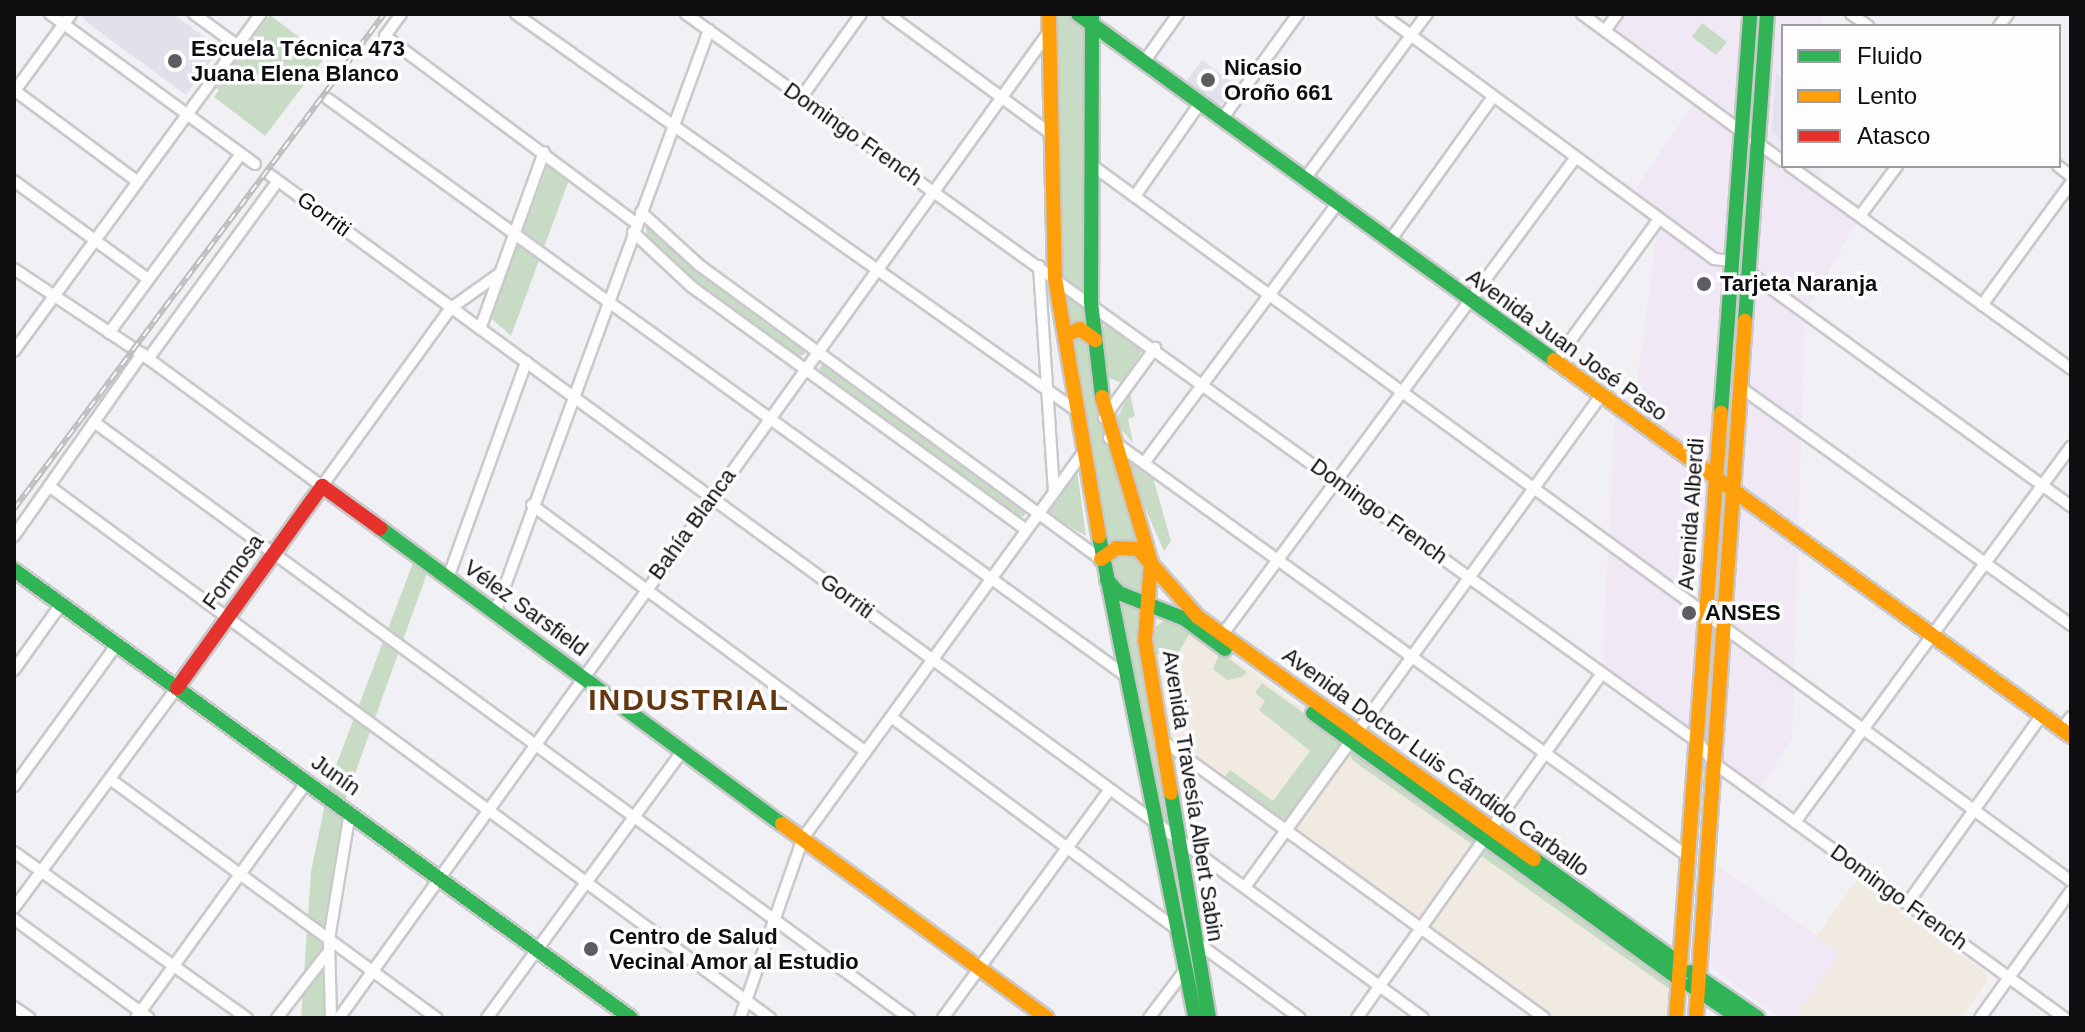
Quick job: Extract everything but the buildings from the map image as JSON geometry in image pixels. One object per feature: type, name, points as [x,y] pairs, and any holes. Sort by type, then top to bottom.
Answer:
[{"type":"main road","name":"Avenida Travesía Albert Sabin","points":[[1049,14],[1055,278],[1074,409],[1101,559],[1195,1018]]},
{"type":"main road","name":"Avenida Juan José Paso","points":[[1078,14],[1092,19],[1144,62],[1734,495],[2042,715],[2068,727]]},
{"type":"main road","name":"Avenida Alberdi","points":[[1676,1018],[1691,859],[1750,14]]},
{"type":"main road","name":"Avenida Alberdi","points":[[1696,1018],[1767,14]]},
{"type":"main road","name":"Avenida Travesía Albert Sabin","points":[[1092,19],[1091,302],[1104,418],[1107,436],[1151,562],[1145,640],[1157,736],[1209,1018]]},
{"type":"main road","points":[[1065,335],[1080,329],[1095,340]]},
{"type":"main road","name":"Formosa","points":[[177,688],[322,486]]},
{"type":"main road","name":"Vélez Sarsfield","points":[[322,486],[1047,1018]]},
{"type":"main road","points":[[1101,559],[1127,546],[1151,562]]},
{"type":"main road","name":"Avenida Doctor Luis Cándido Carballo","points":[[1151,562],[1182,601],[1219,639]]},
{"type":"main road","name":"Junín","points":[[14,570],[440,876],[626,1017]]},
{"type":"main road","name":"Avenida Doctor Luis Cándido Carballo","points":[[1105,576],[1113,589],[1185,619],[1219,639],[1679,971],[1758,1018]]},
{"type":"main road","points":[[1126,595],[1141,592],[1151,580]]},
{"type":"main road","name":"Avenida Doctor Luis Cándido Carballo","points":[[1698,984],[1739,1018]]},
{"type":"street","points":[[50,14],[255,164]]},
{"type":"street","points":[[71,14],[14,91],[138,182]]},
{"type":"street","points":[[194,14],[238,46]]},
{"type":"street","points":[[14,351],[261,14]]},
{"type":"street","points":[[401,14],[385,36],[544,152],[635,228],[692,287],[1026,530]]},
{"type":"street","points":[[516,14],[1047,393],[1074,409]]},
{"type":"street","name":"Domingo French","points":[[686,14],[1155,348],[1699,743],[1715,764],[2065,1018]]},
{"type":"street","points":[[801,98],[861,14]]},
{"type":"street","points":[[888,14],[1054,136]]},
{"type":"street","points":[[1144,62],[1178,14]]},
{"type":"street","points":[[1222,119],[1298,14]]},
{"type":"street","points":[[1382,14],[1714,259],[1731,261]]},
{"type":"street","points":[[1304,180],[1427,14]]},
{"type":"street","points":[[1582,14],[1781,160]]},
{"type":"street","points":[[1605,31],[1617,14]]},
{"type":"street","points":[[495,613],[571,396],[709,30]]},
{"type":"street","name":"Bahía Blanca","points":[[339,1018],[581,676],[1048,33]]},
{"type":"street","points":[[1389,242],[1493,97]]},
{"type":"street","points":[[328,99],[1126,676]]},
{"type":"street","points":[[1135,196],[1200,103]]},
{"type":"street","points":[[480,329],[544,152]]},
{"type":"street","points":[[109,333],[241,154]]},
{"type":"street","points":[[1219,639],[1576,157]]},
{"type":"street","points":[[1093,166],[1271,293],[1724,630],[2071,881]]},
{"type":"street","points":[[1793,168],[2071,369]]},
{"type":"street","points":[[1860,216],[1896,168]]},
{"type":"street","name":"Gorriti","points":[[145,357],[274,178],[1423,1018]]},
{"type":"street","points":[[14,181],[148,279]]},
{"type":"street","points":[[1982,305],[2071,183]]},
{"type":"street","points":[[1144,463],[1337,204]]},
{"type":"street","points":[[641,212],[699,265],[1101,559]]},
{"type":"street","points":[[1554,363],[1659,219]]},
{"type":"street","points":[[1039,266],[1054,492]]},
{"type":"street","name":"Vélez Sarsfield","points":[[14,269],[145,357],[322,486]]},
{"type":"street","points":[[1750,273],[2071,506]]},
{"type":"street","name":"Formosa","points":[[322,486],[451,308],[499,274]]},
{"type":"street","points":[[1104,418],[1155,348]]},
{"type":"street","points":[[14,536],[94,422],[145,357]]},
{"type":"street","points":[[448,578],[526,362]]},
{"type":"street","points":[[1740,387],[2071,625]]},
{"type":"street","points":[[1245,887],[1600,397]]},
{"type":"street","points":[[94,422],[909,1018]]},
{"type":"street","points":[[1107,436],[1691,859]]},
{"type":"street","points":[[1795,822],[2071,446]]},
{"type":"street","points":[[740,1018],[803,838],[1081,456]]},
{"type":"street","points":[[49,486],[770,1018]]},
{"type":"street","points":[[532,505],[866,752]]},
{"type":"street","points":[[14,670],[61,604]]},
{"type":"street","points":[[14,786],[117,644]]},
{"type":"street","points":[[1357,1018],[1424,930],[1424,921],[1602,673]]},
{"type":"street","name":"Formosa","points":[[14,908],[177,688]]},
{"type":"street","points":[[1907,904],[2042,715]]},
{"type":"street","points":[[891,717],[1179,931]]},
{"type":"street","points":[[1157,736],[1544,1018]]},
{"type":"street","points":[[487,1018],[683,750]]},
{"type":"street","points":[[110,779],[437,1018]]},
{"type":"street","points":[[14,919],[142,1016],[174,966],[307,782]]},
{"type":"street","points":[[943,1018],[1110,789]]},
{"type":"street","points":[[331,1018],[329,939],[350,812]]},
{"type":"street","points":[[14,852],[247,1018]]},
{"type":"street","points":[[1980,1018],[2071,891]]},
{"type":"street","points":[[1194,940],[1300,1018]]},
{"type":"street","points":[[277,1018],[329,951]]},
{"type":"street","points":[[1149,1018],[1185,970]]},
{"type":"street","points":[[14,1007],[30,1018]]},
{"type":"shaded area","name":"Escuela Técnica 473 Juana Elena Blanco","points":[[82,14],[173,14],[220,48],[186,95],[85,21]]},
{"type":"shaded area","points":[[1617,14],[1825,14],[1820,24],[1781,24],[1781,168],[1822,168],[1815,184],[1860,216],[1805,313],[1792,739],[1760,788],[1602,673],[1615,408],[1632,420],[1659,219],[1635,189],[1697,98],[1605,31]]},
{"type":"shaded area","name":"Nicasio Oroño 661","points":[[1202,60],[1236,85],[1223,103],[1216,104],[1185,83]]},
{"type":"shaded area","points":[[1776,74],[1781,77],[1781,141],[1772,131]]},
{"type":"shaded area","points":[[1165,609],[1678,978],[1676,1018],[1544,1018],[1157,736],[1146,617]]},
{"type":"shaded area","points":[[1718,866],[1841,953],[1795,1018],[1780,1018],[1710,966]]},
{"type":"shaded area","points":[[1857,879],[1986,973],[1988,981],[1961,1018],[1795,1018],[1840,954],[1817,936]]},
{"type":"green space","points":[[1049,14],[1078,14],[1091,24],[1091,302],[1104,418],[1146,545],[1146,617],[1175,835],[1157,823],[1055,277]]},
{"type":"green space","points":[[270,15],[325,57],[265,136],[214,97],[219,90],[215,87]]},
{"type":"green space","points":[[1702,23],[1727,42],[1716,55],[1692,37]]},
{"type":"green space","points":[[548,164],[569,180],[511,336],[491,318]]},
{"type":"green space","points":[[645,222],[804,347],[805,354],[797,357],[697,286],[647,237]]},
{"type":"green space","points":[[1106,323],[1142,351],[1122,383],[1104,376],[1099,331]]},
{"type":"green space","points":[[826,362],[1028,510],[1024,516],[1016,517],[822,376],[819,368]]},
{"type":"green space","points":[[1130,393],[1135,416],[1128,419],[1133,443],[1115,422]]},
{"type":"green space","points":[[1122,456],[1153,478],[1171,541],[1164,551]]},
{"type":"green space","points":[[1077,470],[1086,536],[1047,513]]},
{"type":"green space","points":[[416,555],[430,565],[343,807],[350,812],[329,939],[331,1018],[301,1018],[311,872],[329,784]]},
{"type":"green space","points":[[1168,618],[1191,631],[1178,653],[1151,655],[1152,629]]},
{"type":"green space","points":[[1220,652],[1247,672],[1242,677],[1227,680],[1213,669]]},
{"type":"green space","points":[[1262,683],[1341,740],[1342,747],[1288,822],[1279,822],[1222,780],[1230,770],[1273,801],[1310,751],[1259,710],[1265,701],[1255,693]]},
{"type":"green space","points":[[1350,752],[1357,752],[1474,837],[1473,845],[1352,760]]},
{"type":"green space","points":[[1484,848],[1674,980],[1675,993],[1480,855]]},
{"type":"railway","points":[[14,509],[384,14]]},
{"type":"traffic: fast","points":[[1078,14],[1554,360]]},
{"type":"traffic: fast","points":[[1721,413],[1750,14]]},
{"type":"traffic: fast","points":[[1745,321],[1767,14]]},
{"type":"traffic: fast","points":[[1092,17],[1091,302],[1102,397]]},
{"type":"traffic: fast","points":[[380,528],[782,824]]},
{"type":"traffic: fast","points":[[1099,536],[1195,1018]]},
{"type":"traffic: fast","points":[[14,570],[631,1018]]},
{"type":"traffic: fast","points":[[1107,580],[1119,593],[1185,619],[1225,649]]},
{"type":"traffic: fast","points":[[1313,713],[1678,978]]},
{"type":"traffic: fast","points":[[1171,793],[1209,1018]]},
{"type":"traffic: fast","points":[[1534,859],[1680,964]]},
{"type":"traffic: fast","points":[[1691,972],[1758,1018]]},
{"type":"traffic: fast","points":[[1690,985],[1739,1018]]},
{"type":"traffic: slow","points":[[1049,14],[1055,278],[1099,536]]},
{"type":"traffic: slow","points":[[1696,1018],[1745,321]]},
{"type":"traffic: slow","points":[[1065,335],[1080,329],[1095,340]]},
{"type":"traffic: slow","points":[[1554,360],[2071,736]]},
{"type":"traffic: slow","points":[[1102,397],[1151,562],[1145,640],[1171,793]]},
{"type":"traffic: slow","points":[[1676,1018],[1721,413]]},
{"type":"traffic: slow","points":[[1101,559],[1117,548],[1138,549],[1198,617],[1534,859]]},
{"type":"traffic: slow","points":[[782,824],[1047,1018]]},
{"type":"traffic: jam","points":[[177,688],[322,486],[380,528]]},
{"type":"place","name":"Escuela Técnica 473 Juana Elena Blanco","points":[[175,61]]},
{"type":"place","name":"Nicasio Oroño 661","points":[[1208,80]]},
{"type":"place","name":"Tarjeta Naranja","points":[[1704,284]]},
{"type":"place","name":"ANSES","points":[[1689,613]]},
{"type":"place","name":"Centro de Salud Vecinal Amor al Estudio","points":[[591,949]]},
{"type":"district","name":"INDUSTRIAL","points":[[689,700]]}]
